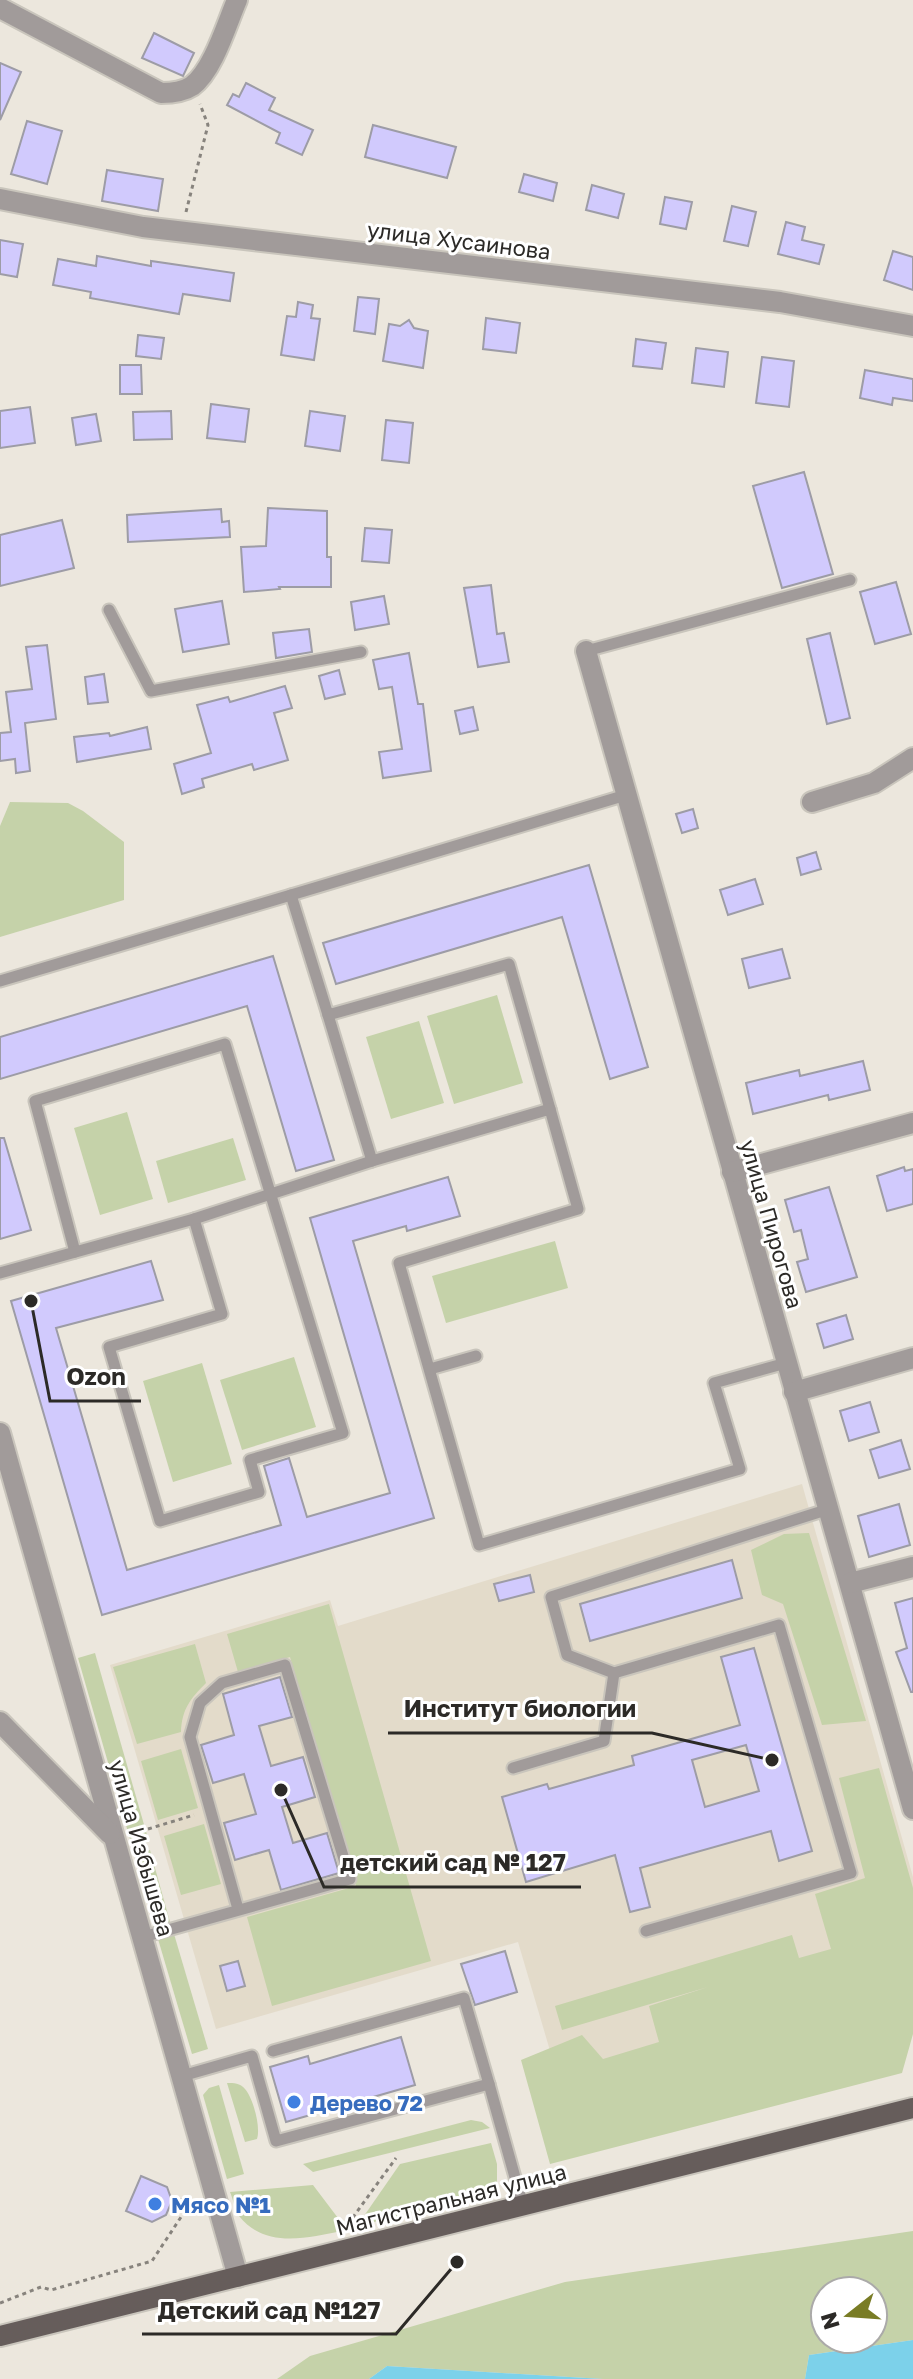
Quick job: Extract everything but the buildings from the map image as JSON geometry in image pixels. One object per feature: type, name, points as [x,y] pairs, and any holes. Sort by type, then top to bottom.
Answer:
[{"type":"main road","name":"Магистральная улица","points":[[0,2336],[913,2108]]},
{"type":"street","points":[[0,8],[161,93],[177,93],[193,86],[206,71],[237,0]]},
{"type":"street","name":"улица Хусаинова","points":[[0,199],[143,227],[780,302],[913,326]]},
{"type":"street","name":"улица Пирогова","points":[[586,651],[794,1392],[850,1583],[904,1748],[913,1809]]},
{"type":"street","points":[[812,802],[874,783],[913,758]]},
{"type":"street","points":[[732,1172],[913,1123]]},
{"type":"street","points":[[794,1392],[913,1358]]},
{"type":"street","name":"улица Избышева","points":[[0,1433],[238,2277]]},
{"type":"street","points":[[850,1583],[913,1567]]},
{"type":"street","points":[[0,1722],[113,1837]]},
{"type":"lane","points":[[586,651],[850,580]]},
{"type":"lane","points":[[109,610],[151,691],[361,652]]},
{"type":"lane","points":[[0,981],[626,795]]},
{"type":"lane","points":[[291,895],[372,1161]]},
{"type":"lane","points":[[328,1015],[509,964],[578,1209],[399,1263],[479,1545],[740,1469],[714,1383],[786,1363]]},
{"type":"lane","points":[[75,1252],[35,1101],[225,1044],[343,1433],[250,1460],[259,1492],[160,1521],[109,1347],[222,1314],[194,1219]]},
{"type":"lane","points":[[0,1273],[194,1219],[372,1161],[550,1109]]},
{"type":"lane","points":[[430,1369],[476,1356]]},
{"type":"lane","points":[[646,1931],[851,1873],[779,1625],[614,1673],[567,1655],[551,1597],[829,1509]]},
{"type":"lane","points":[[143,1937],[350,1879],[285,1665],[222,1683],[200,1703],[190,1737],[238,1909]]},
{"type":"lane","points":[[513,1768],[604,1741],[614,1673]]},
{"type":"lane","points":[[273,2051],[464,1998],[523,2206]]},
{"type":"lane","points":[[182,2076],[252,2056],[276,2141],[489,2084]]},
{"type":"path","points":[[181,231],[208,125],[193,86]]},
{"type":"path","points":[[148,1829],[211,1810]]},
{"type":"path","points":[[348,2224],[396,2158]]},
{"type":"path","points":[[0,2303],[41,2287],[51,2290],[152,2261],[185,2211],[182,2198]]},
{"type":"shaded area","points":[[802,1484],[913,1877],[913,1986],[561,2088],[518,1942],[216,2029],[110,1665],[330,1600],[338,1626]]},
{"type":"green space","points":[[10,802],[68,803],[124,842],[124,900],[0,937],[0,826]]},
{"type":"green space","points":[[497,995],[523,1083],[454,1104],[427,1016]]},
{"type":"green space","points":[[419,1021],[444,1103],[391,1119],[366,1037]]},
{"type":"green space","points":[[127,1112],[153,1199],[100,1215],[74,1128]]},
{"type":"green space","points":[[233,1138],[246,1180],[168,1203],[156,1161]]},
{"type":"green space","points":[[555,1241],[568,1288],[446,1323],[432,1276]]},
{"type":"green space","points":[[294,1357],[316,1427],[242,1450],[220,1380]]},
{"type":"green space","points":[[202,1363],[232,1464],[173,1482],[143,1381]]},
{"type":"green space","points":[[809,1533],[866,1721],[822,1725],[783,1604],[762,1595],[751,1550],[784,1534]]},
{"type":"green space","points":[[329,1604],[431,1961],[272,2006],[247,1917],[356,1886],[290,1657],[238,1672],[227,1634]]},
{"type":"green space","points":[[195,1644],[206,1683],[188,1705],[181,1732],[137,1744],[113,1667]]},
{"type":"green space","points":[[95,1653],[149,1842],[132,1846],[78,1658]]},
{"type":"green space","points":[[181,1749],[198,1808],[158,1820],[141,1761]]},
{"type":"green space","points":[[879,1768],[913,1888],[913,2034],[902,2073],[550,2164],[521,2060],[582,2035],[603,2059],[659,2042],[649,2006],[708,1987],[562,2030],[555,2006],[792,1935],[799,1958],[831,1949],[815,1894],[865,1878],[839,1778]]},
{"type":"green space","points":[[204,1824],[221,1884],[181,1895],[164,1836]]},
{"type":"green space","points":[[150,1850],[170,1922],[155,1926],[134,1854]]},
{"type":"green space","points":[[174,1934],[208,2049],[192,2054],[158,1939]]},
{"type":"green space","points":[[227,2083],[239,2084],[248,2093],[257,2120],[257,2139],[245,2142]]},
{"type":"green space","points":[[219,2085],[244,2174],[227,2179],[203,2095],[209,2088]]},
{"type":"green space","points":[[471,2120],[482,2122],[490,2128],[313,2172],[303,2164]]},
{"type":"green space","points":[[491,2143],[497,2164],[497,2183],[487,2195],[357,2226],[400,2164]]},
{"type":"green space","points":[[313,2185],[338,2218],[342,2231],[301,2238],[261,2233],[239,2216],[230,2192]]},
{"type":"green space","points":[[913,2231],[913,2340],[889,2343],[889,2275],[809,2275],[809,2355],[805,2379],[603,2379],[387,2366],[369,2379],[277,2379],[310,2356],[565,2282]]},
{"type":"water","points":[[913,2340],[913,2379],[805,2379],[809,2355],[889,2355],[889,2343]]},
{"type":"water","points":[[387,2366],[603,2379],[369,2379]]},
{"type":"place","name":"Ozon","points":[[31,1301]]},
{"type":"place","name":"Институт биологии","points":[[772,1760]]},
{"type":"place","name":"детский сад № 127","points":[[281,1790]]},
{"type":"place","name":"Дерево 72","points":[[294,2102]]},
{"type":"place","name":"Мясо №1","points":[[155,2204]]},
{"type":"place","name":"Детский сад №127","points":[[457,2262]]}]
